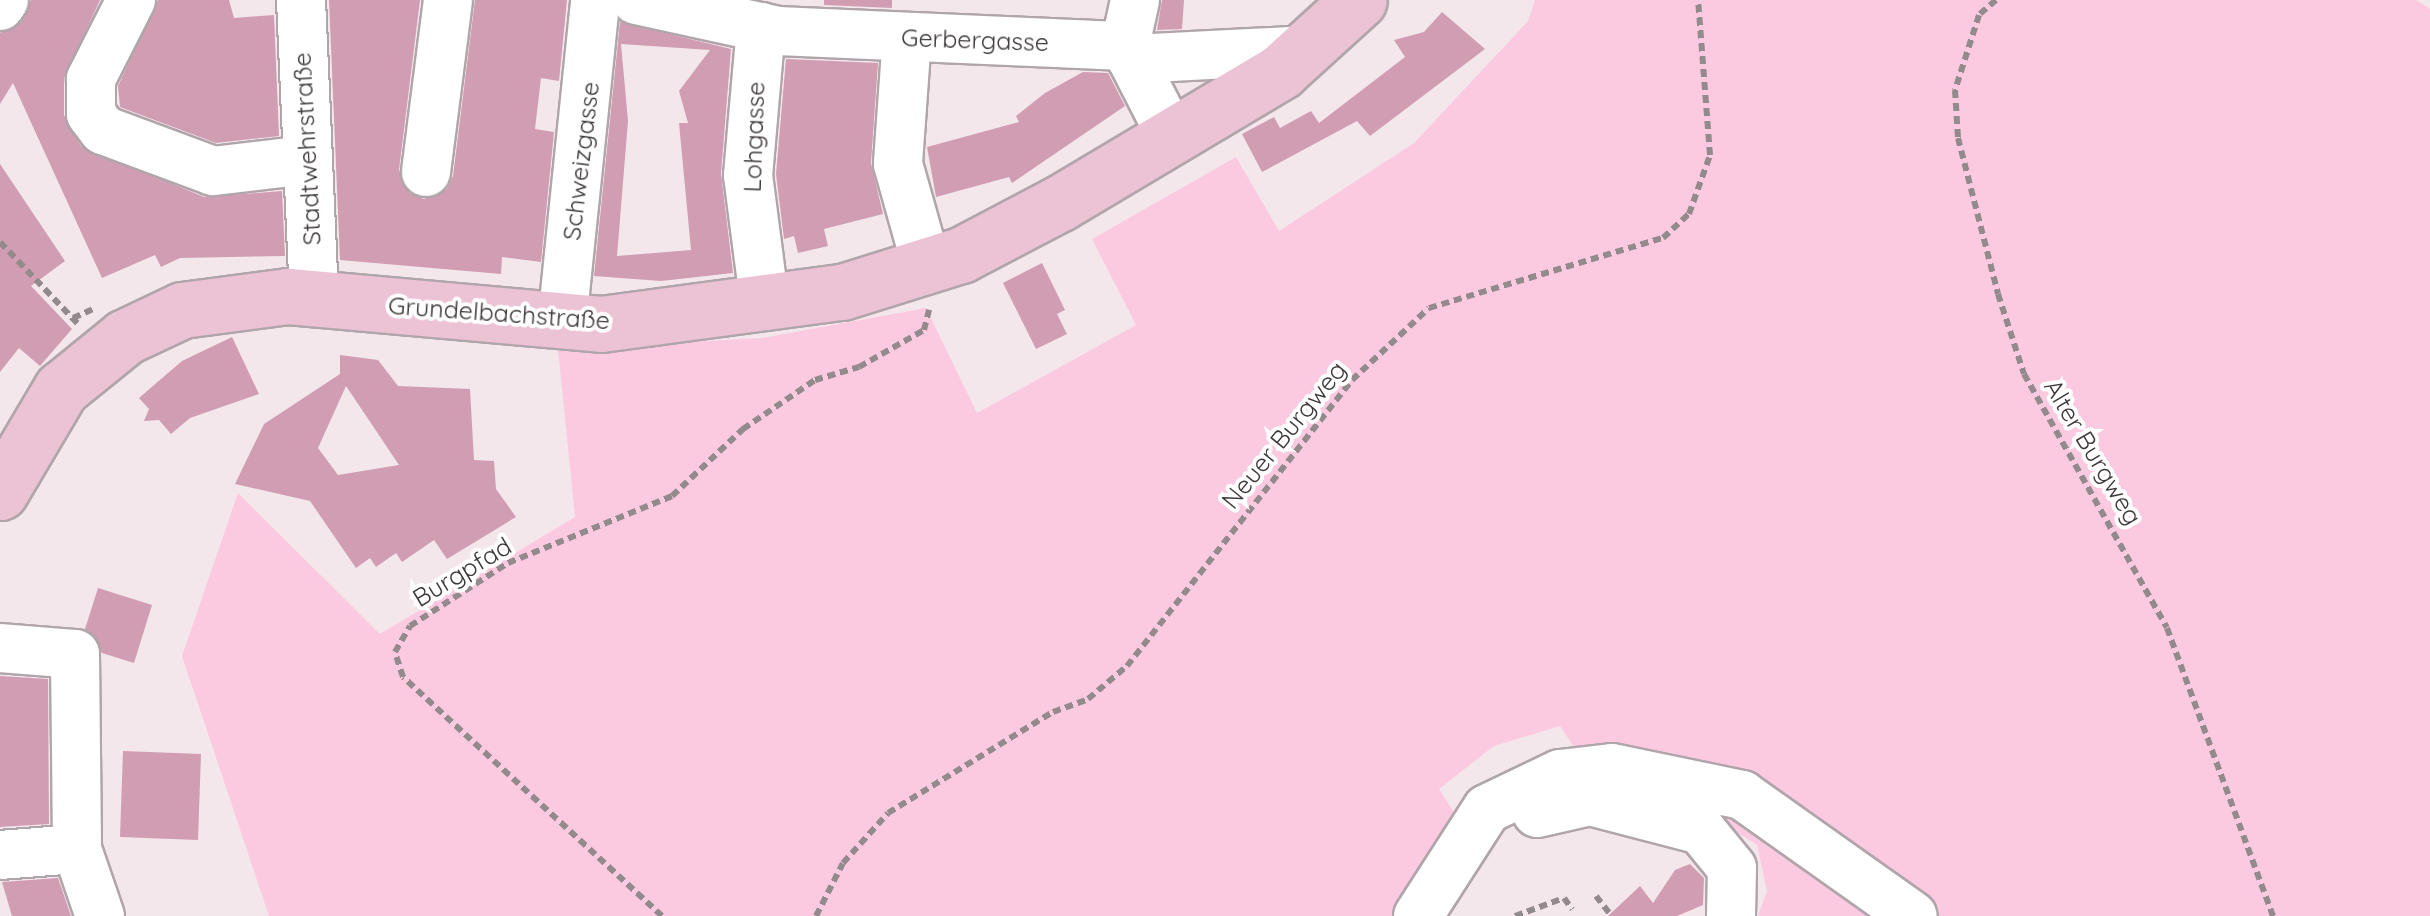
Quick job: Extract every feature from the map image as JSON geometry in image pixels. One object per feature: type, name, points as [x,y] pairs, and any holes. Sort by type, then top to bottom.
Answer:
[{"type":"main road","name":"Grundelbachstraße","points":[[0,492],[61,389],[124,337],[213,304],[314,298],[562,322],[765,306],[926,268],[998,238],[1173,139],[1309,50],[1358,0]]},
{"type":"street","points":[[130,0],[91,80],[90,114],[103,130],[213,171],[307,160]]},
{"type":"street","name":"Stadtwehrstraße","points":[[301,0],[314,298]]},
{"type":"street","points":[[426,172],[448,0]]},
{"type":"street","name":"Schweizgasse","points":[[562,322],[595,0]]},
{"type":"street","name":"Gerbergasse","points":[[636,0],[736,15],[882,25],[1128,53],[1309,50]]},
{"type":"street","points":[[1135,0],[1128,53],[1173,139]]},
{"type":"street","name":"Lohgasse","points":[[736,15],[748,175],[765,306]]},
{"type":"street","points":[[882,25],[898,164],[926,268]]},
{"type":"street","points":[[0,648],[76,654],[77,849],[100,916]]},
{"type":"street","points":[[1418,916],[1458,848],[1487,809],[1560,774],[1612,768],[1742,795],[1908,915]]},
{"type":"street","points":[[1458,848],[1494,840],[1534,814],[1590,801],[1659,814],[1701,830],[1732,868],[1731,916]]},
{"type":"street","points":[[0,856],[77,849]]},
{"type":"path","name":"Neuer Burgweg","points":[[816,916],[843,863],[888,812],[1053,712],[1088,699],[1127,666],[1352,380],[1429,308],[1663,238],[1689,214],[1710,156],[1698,0]]},
{"type":"path","name":"Alter Burgweg","points":[[1996,0],[1979,15],[1955,90],[1958,138],[1998,294],[2024,374],[2166,628],[2273,916]]},
{"type":"path","points":[[0,242],[73,318],[91,304]]},
{"type":"path","name":"Burgpfad","points":[[662,916],[403,677],[395,652],[439,604],[508,564],[672,496],[744,429],[814,380],[884,353]]},
{"type":"path","points":[[1596,896],[1610,914]]},
{"type":"path","points":[[1515,916],[1564,898],[1572,909]]},
{"type":"shaded area","points":[[1535,0],[2416,0],[2430,9],[2430,916],[1758,916],[1767,891],[1757,845],[1681,797],[1594,777],[1560,726],[1494,746],[1439,789],[1459,820],[1405,916],[269,916],[182,656],[238,493],[380,634],[575,517],[558,349],[762,338],[926,308],[977,413],[1136,325],[1092,239],[1236,157],[1279,231],[1414,143],[1528,21]]},
{"type":"building","points":[[31,0],[100,0],[64,78],[64,115],[81,146],[204,197],[282,191],[285,256],[180,258],[161,267],[155,255],[102,278],[13,83],[0,104],[0,33],[22,22]]},
{"type":"building","points":[[158,0],[229,0],[234,18],[274,15],[279,136],[216,143],[120,107],[118,86]]},
{"type":"building","points":[[329,0],[420,0],[399,170],[409,193],[424,199],[447,189],[453,176],[475,0],[567,0],[559,81],[541,78],[535,129],[554,132],[541,262],[502,257],[501,274],[340,260]]},
{"type":"building","points":[[824,0],[892,0],[892,8],[824,5]]},
{"type":"building","points":[[1162,0],[1184,0],[1182,29],[1157,30]]},
{"type":"building","points":[[1442,12],[1485,49],[1370,136],[1357,121],[1262,172],[1242,134],[1274,117],[1280,128],[1311,111],[1319,123],[1405,57],[1394,40],[1424,32]]},
{"type":"building","points":[[620,22],[731,49],[721,173],[733,273],[661,281],[594,276]],"holes":[[[621,44],[710,50],[679,91],[688,123],[679,123],[691,250],[617,256],[628,121]]]},
{"type":"building","points":[[786,59],[878,63],[871,163],[883,214],[824,229],[828,246],[798,253],[794,236],[784,239],[776,174]]},
{"type":"building","points":[[1083,72],[1108,73],[1125,106],[1012,183],[1009,177],[936,197],[927,147],[1019,122],[1016,116],[1045,93]]},
{"type":"building","points":[[0,164],[65,261],[31,286],[72,329],[40,366],[19,348],[0,372]]},
{"type":"building","points":[[1042,263],[1065,310],[1057,314],[1067,334],[1036,349],[1003,283]]},
{"type":"building","points":[[232,337],[259,394],[190,418],[171,434],[159,420],[144,421],[149,409],[139,398],[182,361]]},
{"type":"building","points":[[340,355],[378,360],[398,386],[470,389],[474,460],[494,461],[496,489],[516,517],[447,559],[434,540],[402,562],[396,553],[376,567],[370,558],[356,568],[310,501],[235,484],[264,424],[340,374]],"holes":[[[346,386],[399,465],[338,475],[318,448]]]},
{"type":"building","points":[[98,588],[152,605],[134,663],[102,653],[85,629]]},
{"type":"building","points":[[0,676],[48,679],[49,824],[0,827]]},
{"type":"building","points":[[123,751],[201,754],[198,840],[120,837]]},
{"type":"building","points":[[1690,864],[1704,878],[1703,905],[1677,916],[1608,916],[1640,886],[1653,903],[1675,870]]},
{"type":"building","points":[[58,878],[71,916],[12,916],[2,882]]}]
